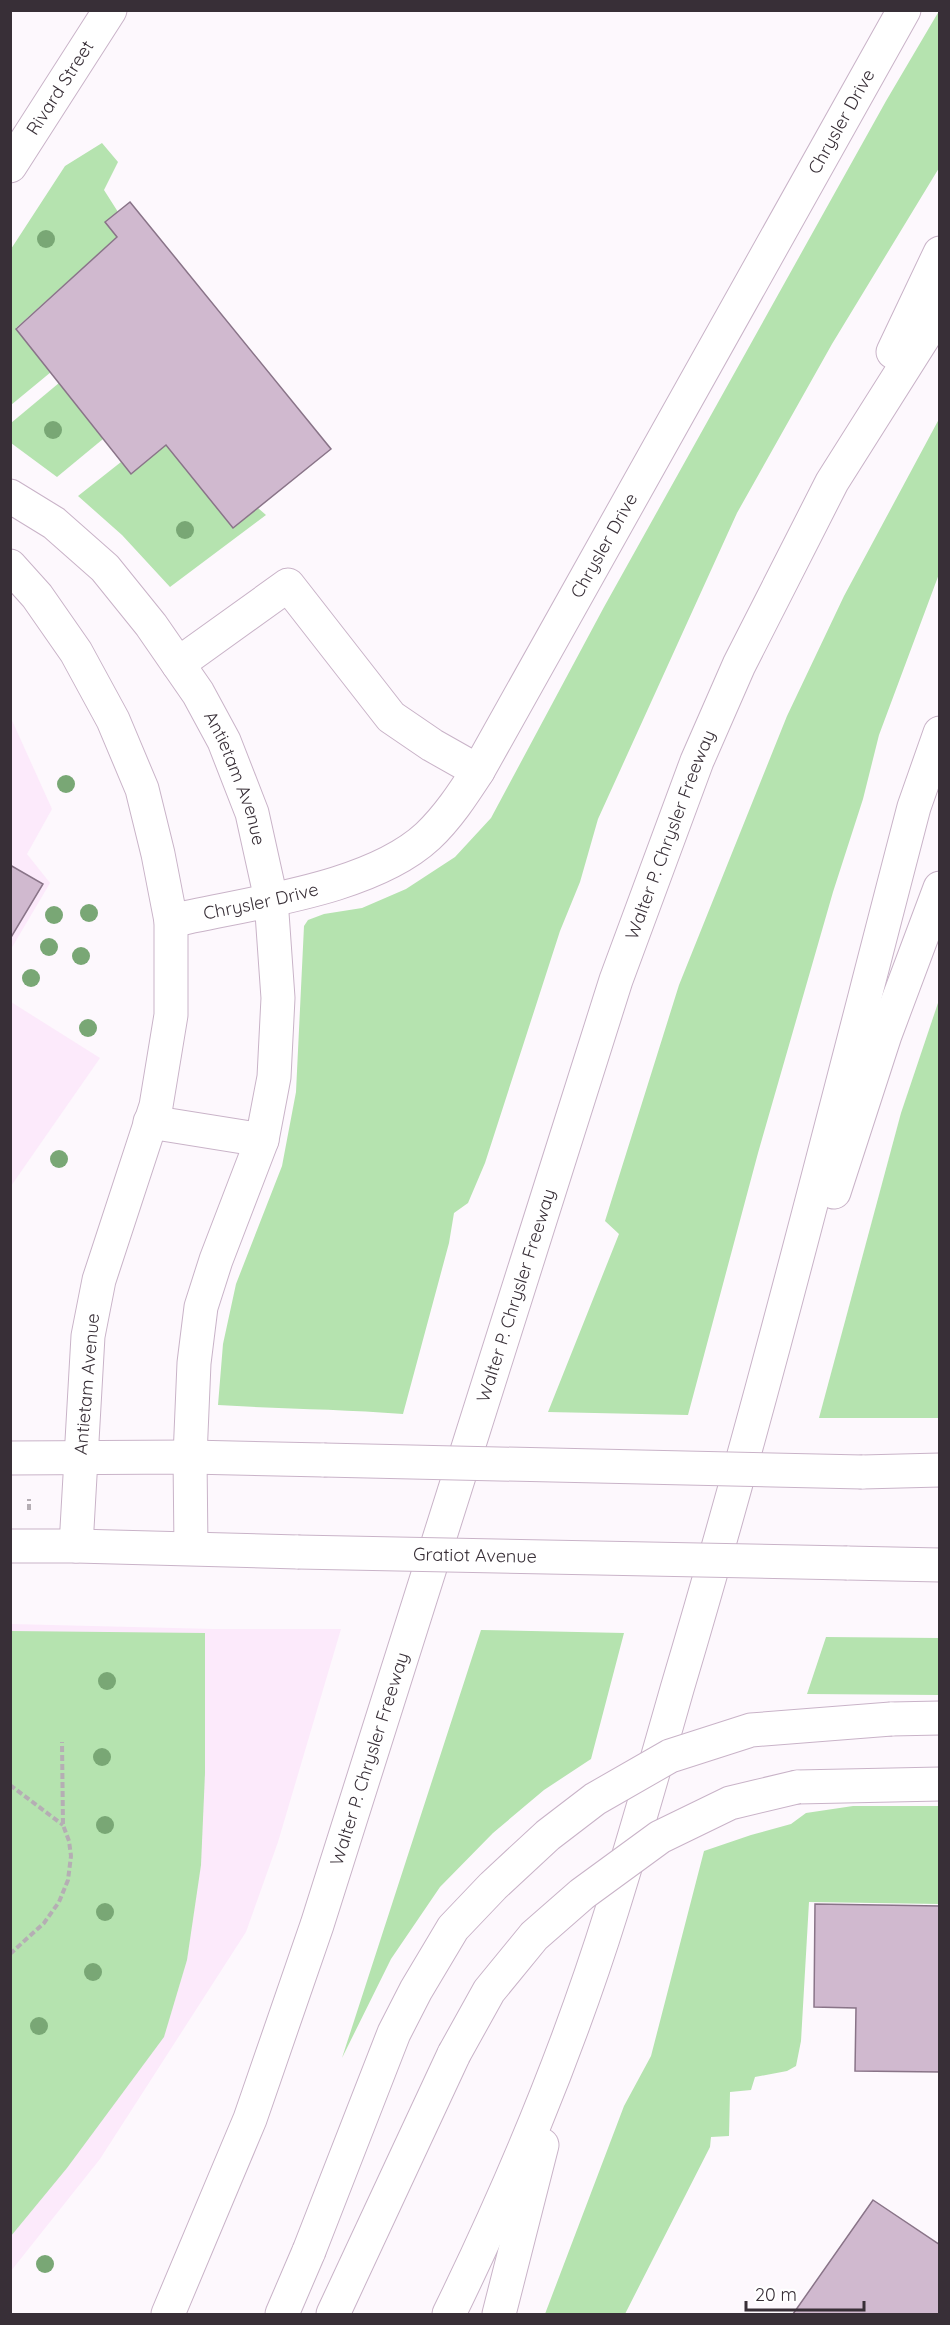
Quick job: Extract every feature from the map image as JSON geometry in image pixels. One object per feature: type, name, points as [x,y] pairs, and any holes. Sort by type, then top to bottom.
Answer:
[{"type":"main road","name":"Rivard Street","points":[[10,166],[110,10]]},
{"type":"main road","name":"Chrysler Drive","points":[[171,921],[351,879],[393,862],[427,837],[456,806],[904,10]]},
{"type":"main road","points":[[832,482],[939,253]]},
{"type":"main road","name":"Walter P. Chrysler Freeway","points":[[168,2314],[250,2119],[313,1936],[616,980],[702,751],[740,665],[832,482],[939,311]]},
{"type":"main road","name":"Antietam Avenue","points":[[10,496],[54,523],[105,568],[151,625],[198,693],[224,741],[252,813],[272,899],[278,998],[274,1077],[262,1140],[216,1260],[201,1307],[194,1364],[190,1457],[191,1548]]},
{"type":"main road","name":"Antietam Avenue","points":[[10,567],[37,596],[76,652],[113,720],[142,789],[171,921],[171,1015],[156,1106],[99,1280],[88,1336],[76,1546]]},
{"type":"main road","points":[[178,664],[288,585],[391,717],[432,745],[477,771]]},
{"type":"main road","points":[[726,1525],[914,807],[939,733]]},
{"type":"main road","points":[[449,2314],[473,2265],[520,2156],[576,2016],[611,1912],[726,1525],[885,1035],[939,888]]},
{"type":"main road","points":[[150,1122],[262,1140]]},
{"type":"main road","points":[[10,1458],[190,1457],[862,1472],[939,1470]]},
{"type":"main road","name":"Gratiot Avenue","points":[[10,1546],[191,1548],[939,1566]]},
{"type":"main road","points":[[282,2314],[394,2033],[416,1990],[453,1928],[493,1886],[548,1835],[596,1799],[670,1756],[751,1730],[891,1719],[939,1718]]},
{"type":"main road","points":[[333,2314],[454,2054],[489,1991],[534,1936],[582,1894],[660,1837],[730,1803],[797,1787],[939,1784]]},
{"type":"main road","points":[[499,2314],[576,2016]]},
{"type":"path","points":[[10,1954],[44,1923],[59,1902],[68,1880],[70,1856],[69,1841],[63,1825],[62,1742]]},
{"type":"path","points":[[10,1785],[63,1825]]},
{"type":"shaded area","points":[[10,716],[52,809],[27,854],[50,883],[11,949]]},
{"type":"shaded area","points":[[11,1002],[100,1058],[11,1186]]},
{"type":"shaded area","points":[[11,1624],[214,1629],[341,1629],[278,1842],[246,1932],[100,2159],[11,2271]]},
{"type":"green space","points":[[939,11],[939,168],[832,344],[737,513],[598,819],[580,882],[560,931],[485,1163],[468,1203],[454,1213],[449,1243],[403,1414],[218,1405],[223,1344],[236,1284],[282,1166],[296,1092],[304,926],[308,920],[324,914],[362,908],[406,889],[455,857],[491,818],[604,607],[886,101]]},
{"type":"green space","points":[[102,143],[118,162],[104,190],[118,212],[117,237],[16,328],[51,372],[11,405],[11,249],[65,166]]},
{"type":"green space","points":[[59,383],[103,439],[57,477],[11,443],[11,423]]},
{"type":"green space","points":[[939,419],[939,574],[879,735],[863,799],[833,892],[758,1153],[688,1415],[548,1412],[619,1234],[605,1221],[679,985],[787,716],[844,596]]},
{"type":"green space","points":[[166,445],[233,528],[258,508],[266,515],[170,587],[122,535],[78,496],[121,462],[131,474]]},
{"type":"green space","points":[[939,1000],[939,1418],[819,1418],[901,1113]]},
{"type":"green space","points":[[481,1630],[624,1633],[591,1759],[544,1790],[493,1833],[440,1887],[391,1959],[342,2058]]},
{"type":"green space","points":[[11,1631],[205,1633],[205,1773],[201,1865],[187,1960],[164,2037],[67,2168],[11,2236]]},
{"type":"green space","points":[[826,1637],[939,1638],[939,1695],[807,1694]]},
{"type":"green space","points":[[853,1806],[939,1806],[939,1904],[809,1902],[801,2041],[796,2066],[787,2071],[755,2077],[751,2090],[730,2092],[729,2136],[711,2137],[710,2147],[625,2314],[545,2314],[624,2106],[651,2056],[704,1851],[791,1824],[806,1813]]},
{"type":"building","points":[[130,202],[331,449],[233,528],[166,445],[131,474],[16,329],[117,237],[105,222]]},
{"type":"building","points":[[10,865],[43,884],[10,939]]},
{"type":"building","points":[[815,1904],[940,1906],[940,2072],[855,2071],[856,2008],[814,2007]]},
{"type":"building","points":[[873,2200],[940,2245],[940,2314],[793,2314]]}]
